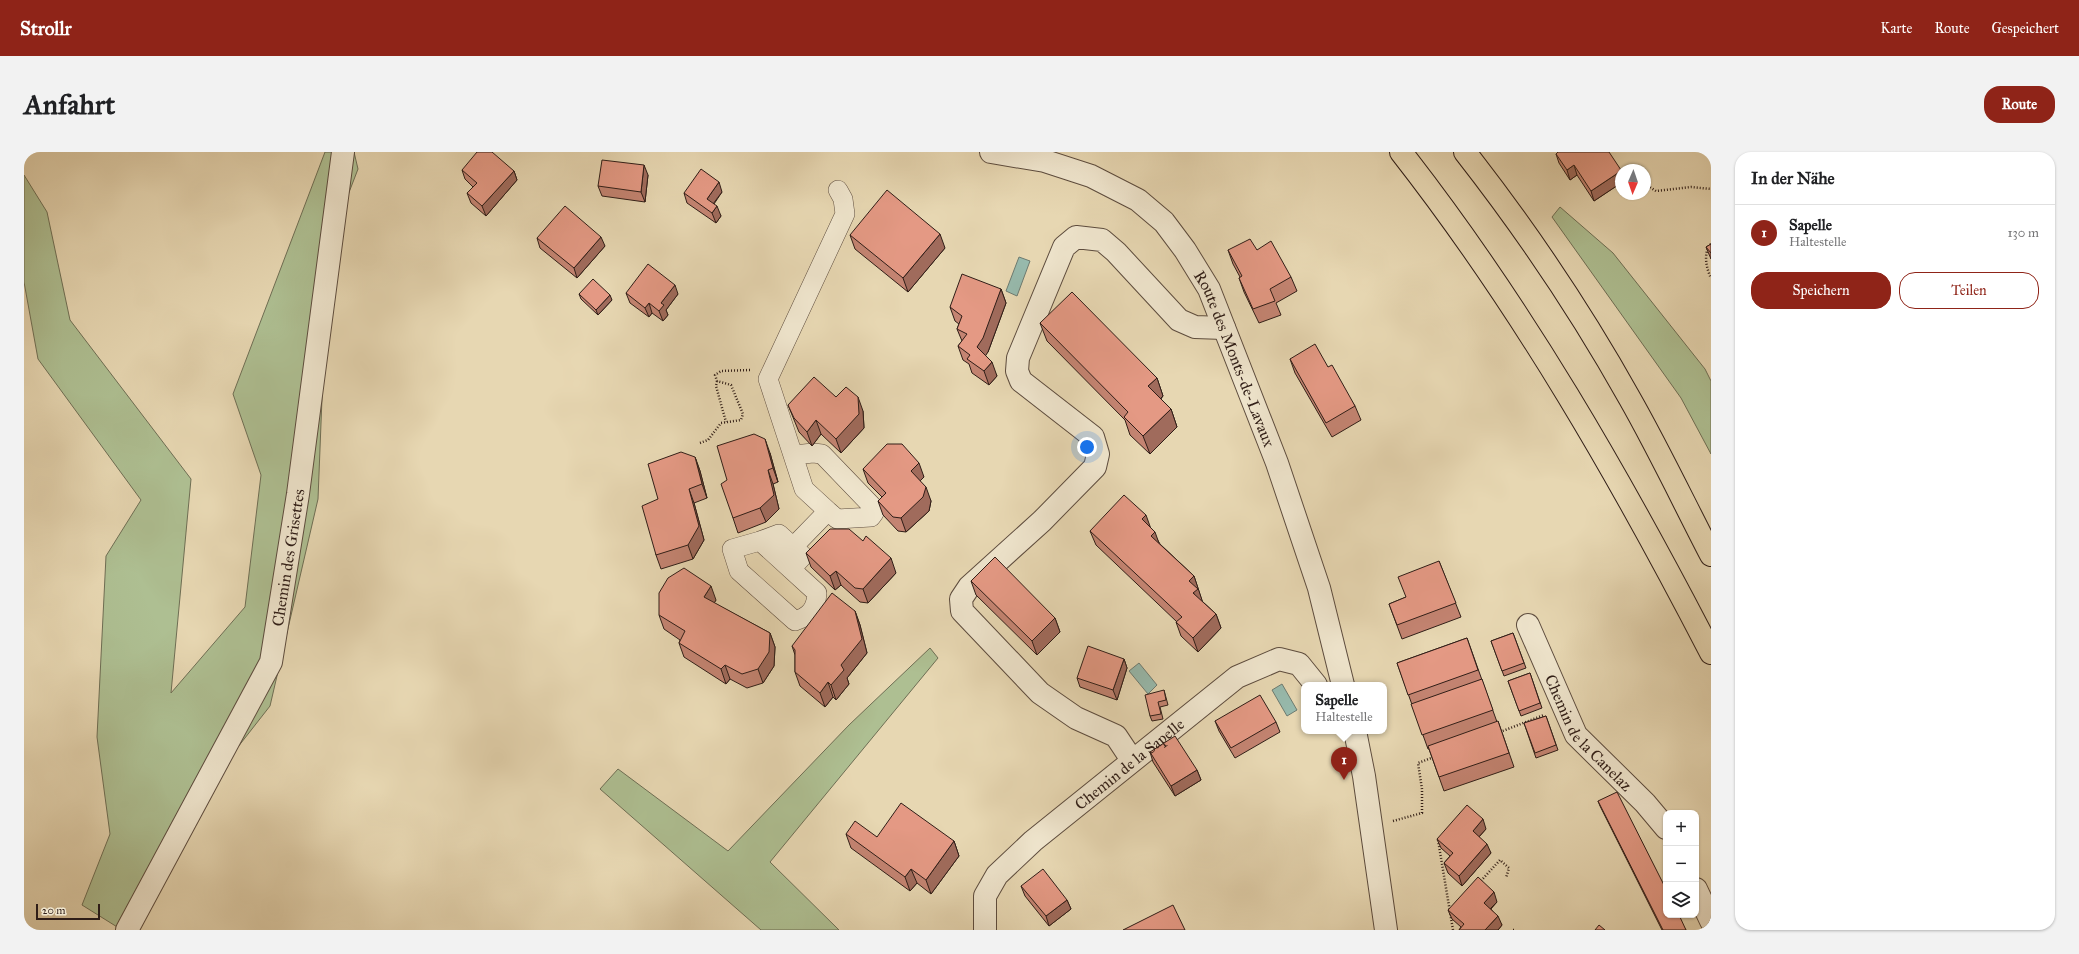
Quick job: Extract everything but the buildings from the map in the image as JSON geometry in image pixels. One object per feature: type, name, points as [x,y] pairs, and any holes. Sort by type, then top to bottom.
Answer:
[{"type":"highway","points":[[1401,152],[1435,195],[1495,279],[1563,385],[1595,439],[1711,653]]},
{"type":"highway","points":[[1465,152],[1540,255],[1630,399],[1711,534]]},
{"type":"highway","points":[[1630,399],[1711,555]]},
{"type":"street","name":"Chemin des Grisettes","points":[[127,930],[271,662],[298,494],[343,152]]},
{"type":"street","name":"Route des Monts-de-Lavaux","points":[[992,152],[1045,161],[1091,176],[1138,200],[1164,222],[1185,250],[1209,289],[1277,463],[1319,588],[1342,682]]},
{"type":"street","points":[[794,455],[813,453],[822,454],[873,507],[874,513],[871,518],[837,519],[804,489],[768,379],[845,214],[843,200],[838,190]]},
{"type":"street","points":[[1132,760],[1116,736],[1076,718],[1040,693],[962,611],[961,599],[969,587],[1042,521],[1094,467],[1098,454],[1093,437],[1021,381],[1017,371],[1018,358],[1064,247],[1076,237],[1102,240],[1116,252],[1179,320],[1195,327],[1224,328]]},
{"type":"street","points":[[794,546],[828,511]]},
{"type":"street","points":[[760,540],[791,569],[817,593],[816,605],[806,618],[795,621],[739,571],[732,548],[779,534],[794,546],[803,556],[791,569]]},
{"type":"street","name":"Chemin de la Canelaz","points":[[1528,626],[1576,735],[1645,803],[1663,824]]},
{"type":"street","name":"Chemin de la Sapelle","points":[[985,930],[985,896],[997,875],[1033,840],[1236,677],[1280,659],[1299,664],[1314,682]]},
{"type":"street","points":[[1356,734],[1364,776],[1386,930]]},
{"type":"street","points":[[1699,895],[1711,921]]},
{"type":"path","points":[[1651,188],[1656,191],[1691,187],[1711,189]]},
{"type":"path","points":[[1711,244],[1706,255],[1707,266],[1711,278]]},
{"type":"path","points":[[726,422],[716,386],[718,381],[715,375],[721,371],[763,367],[772,368]]},
{"type":"path","points":[[700,443],[708,440],[721,423],[741,420],[743,414],[731,385],[718,381]]},
{"type":"path","points":[[1498,732],[1564,708]]},
{"type":"path","points":[[1392,821],[1422,812],[1422,789],[1418,763],[1440,754]]},
{"type":"path","points":[[1443,835],[1438,840],[1453,930]]},
{"type":"path","points":[[1475,887],[1500,860],[1509,868],[1506,878]]},
{"type":"path","points":[[1450,914],[1455,909]]},
{"type":"green space","points":[[325,152],[354,152],[358,169],[328,247],[318,499],[270,706],[198,798],[122,930],[82,905],[110,834],[97,737],[106,556],[141,500],[38,359],[24,282],[24,175],[47,212],[70,320],[191,479],[171,693],[245,607],[261,475],[233,394]]},
{"type":"green space","points":[[1560,207],[1613,253],[1705,369],[1711,381],[1711,454],[1681,398],[1552,217]]},
{"type":"green space","points":[[930,648],[938,658],[770,862],[839,930],[761,930],[600,789],[618,769],[728,851],[849,725]]},
{"type":"shaded area","points":[[1019,257],[1030,261],[1017,296],[1006,291]]},
{"type":"shaded area","points":[[1139,663],[1157,685],[1148,694],[1129,671]]},
{"type":"shaded area","points":[[1282,684],[1297,710],[1287,716],[1272,690]]},
{"type":"place","name":"Sapelle","points":[[1344,780]]}]
